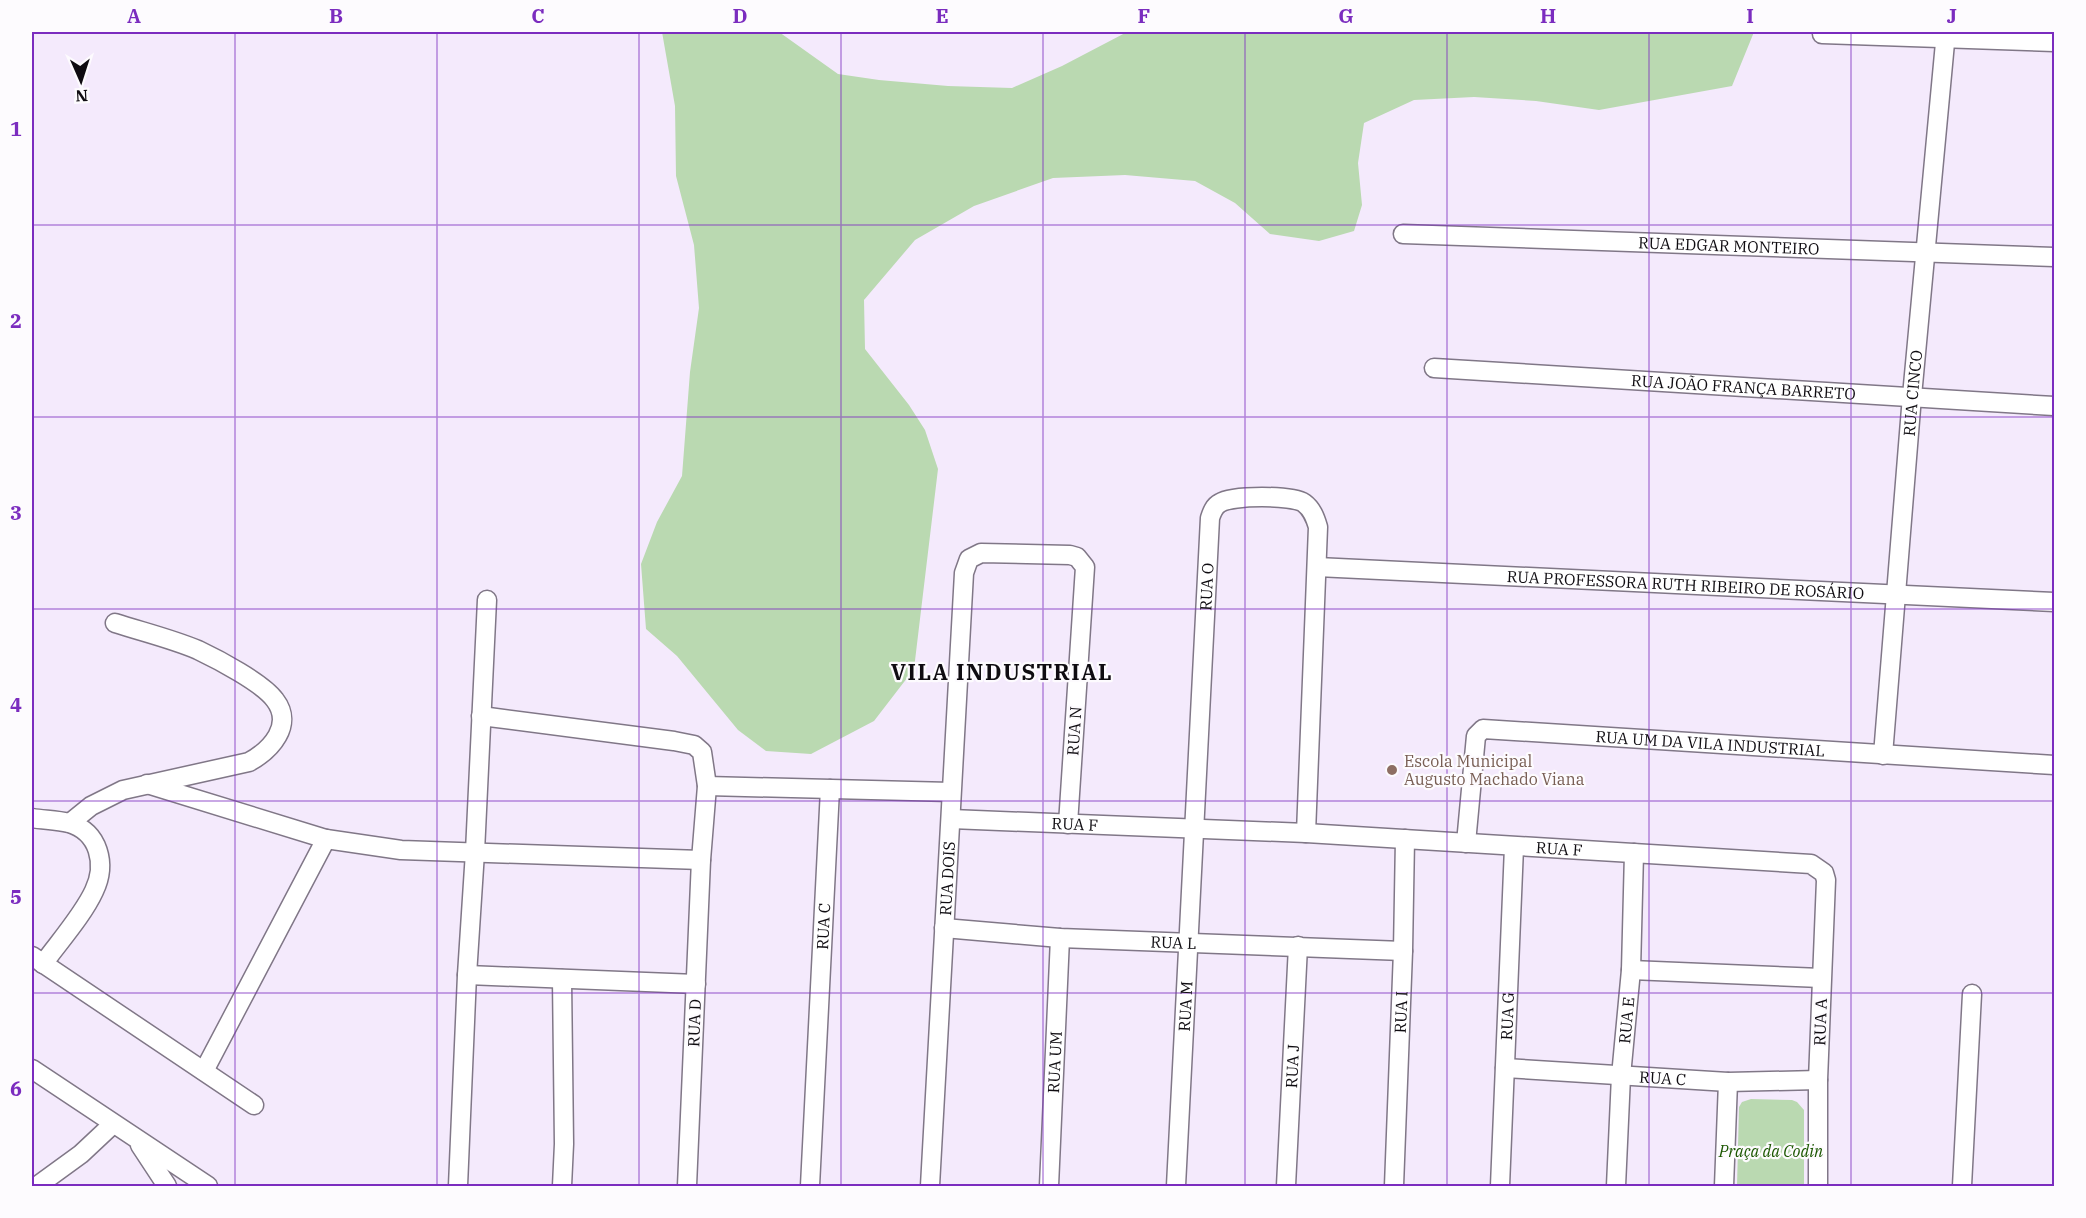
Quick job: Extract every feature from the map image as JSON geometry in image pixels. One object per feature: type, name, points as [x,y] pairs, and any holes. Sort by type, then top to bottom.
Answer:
[{"type":"street","points":[[1821,34],[1945,34],[2055,42]]},
{"type":"street","name":"RUA CINCO","points":[[1883,755],[1912,396],[1945,34]]},
{"type":"street","name":"RUA EDGAR MONTEIRO","points":[[1403,234],[2055,257]]},
{"type":"street","name":"RUA JOÃO FRANÇA BARRETO","points":[[1434,368],[2055,406]]},
{"type":"street","name":"RUA O","points":[[1194,827],[1210,527],[1213,510],[1222,501],[1235,499],[1273,498],[1301,501],[1315,516],[1318,527],[1317,567]]},
{"type":"street","name":"RUA N","points":[[964,573],[969,559],[981,553],[1070,555],[1077,557],[1085,567],[1068,824]]},
{"type":"street","points":[[1306,833],[1317,567]]},
{"type":"street","name":"RUA PROFESSORA RUTH RIBEIRO DE ROSÁRIO","points":[[1317,567],[2055,602]]},
{"type":"street","name":"RUA DOIS","points":[[930,1186],[964,573]]},
{"type":"street","points":[[458,1186],[488,600]]},
{"type":"street","points":[[70,823],[91,806],[123,790],[249,762],[264,753],[277,737],[282,724],[280,710],[274,698],[232,668],[198,650],[115,623]]},
{"type":"street","name":"RUA D","points":[[481,716],[693,745],[699,748],[704,757],[707,786],[701,860],[687,1186]]},
{"type":"street","name":"RUA UM DA VILA INDUSTRIAL","points":[[1466,843],[1476,736],[1483,729],[2055,765]]},
{"type":"street","points":[[147,784],[326,839],[401,850],[701,860]]},
{"type":"street","points":[[707,786],[951,792]]},
{"type":"street","name":"RUA C","points":[[810,1186],[830,789]]},
{"type":"street","points":[[32,818],[70,823],[91,835],[99,851],[101,864],[95,890],[37,960],[254,1105]]},
{"type":"street","name":"RUA F","points":[[951,819],[1194,827],[1405,838],[1514,848],[1811,864]]},
{"type":"street","name":"RUA M","points":[[1176,1186],[1194,827]]},
{"type":"street","name":"RUA I","points":[[1394,1186],[1405,838]]},
{"type":"street","points":[[204,1071],[326,839]]},
{"type":"street","name":"RUA G","points":[[1500,1186],[1514,848]]},
{"type":"street","name":"RUA E","points":[[1616,1186],[1621,1076],[1630,970],[1634,853]]},
{"type":"street","name":"RUA A","points":[[1811,864],[1824,873],[1826,880],[1818,1080],[1818,1186]]},
{"type":"street","name":"RUA L","points":[[944,928],[1060,938],[1189,941],[1403,951]]},
{"type":"street","name":"RUA UM","points":[[1049,1186],[1060,938]]},
{"type":"street","name":"RUA J","points":[[1286,1186],[1298,946]]},
{"type":"street","points":[[1630,970],[1821,978]]},
{"type":"street","points":[[467,975],[696,984]]},
{"type":"street","points":[[562,979],[564,1144],[562,1186]]},
{"type":"street","points":[[1962,1186],[1972,994]]},
{"type":"street","name":"RUA C","points":[[1505,1068],[1728,1082],[1818,1080]]},
{"type":"street","points":[[32,1069],[208,1186]]},
{"type":"street","points":[[1724,1186],[1728,1082]]},
{"type":"street","points":[[37,1186],[81,1154],[113,1124]]},
{"type":"street","points":[[136,1138],[167,1186]]},
{"type":"green space","points":[[662,32],[779,32],[838,74],[948,86],[1012,88],[1062,66],[1127,32],[1754,32],[1732,86],[1599,110],[1536,101],[1474,97],[1414,100],[1364,123],[1358,163],[1362,205],[1354,231],[1319,241],[1270,234],[1235,203],[1195,181],[1125,175],[1053,178],[974,206],[915,240],[864,300],[865,349],[909,405],[925,430],[938,469],[914,669],[874,721],[811,754],[766,751],[738,730],[677,656],[646,629],[641,564],[657,522],[682,476],[690,372],[699,308],[694,245],[676,176],[675,106]]},
{"type":"green space","name":"Praça da Codin","points":[[1751,1099],[1792,1100],[1804,1110],[1804,1186],[1737,1186],[1739,1107],[1742,1102]]},
{"type":"place","name":"Escola Municipal Augusto Machado Viana","points":[[1392,770]]},
{"type":"district","name":"VILA INDUSTRIAL","points":[[1002,671]]}]
